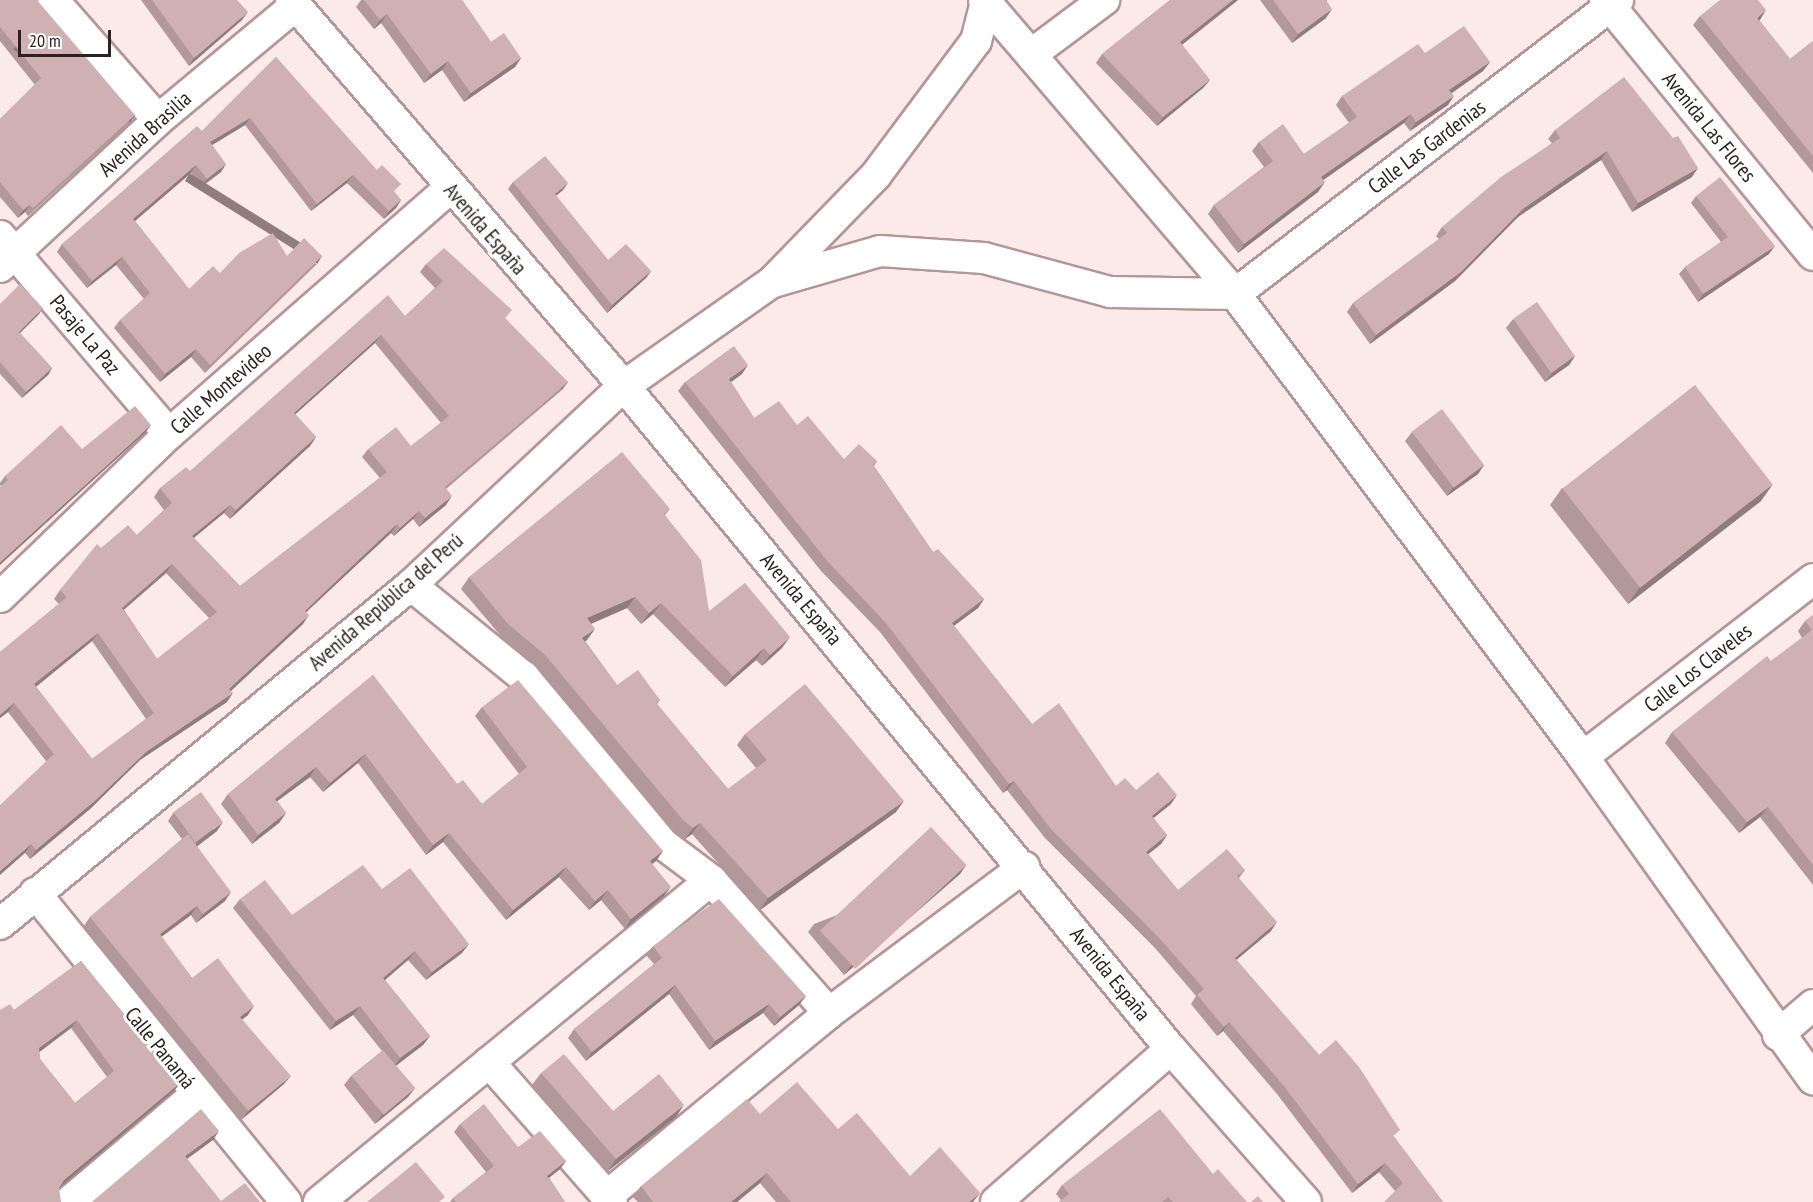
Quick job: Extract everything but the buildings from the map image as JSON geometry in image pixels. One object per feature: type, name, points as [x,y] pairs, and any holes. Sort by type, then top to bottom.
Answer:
[{"type":"street","points":[[53,0],[158,120]]},
{"type":"street","points":[[1033,53],[1104,0]]},
{"type":"street","points":[[985,1],[1033,53],[1235,294],[1583,757],[1779,1035],[1813,1079]]},
{"type":"street","points":[[771,282],[876,175],[976,41],[985,1]]},
{"type":"street","name":"Avenida Las Flores","points":[[1611,2],[1813,255]]},
{"type":"street","name":"Calle Las Gardenias","points":[[1235,294],[1611,2]]},
{"type":"street","name":"Avenida Brasilia","points":[[5,252],[293,3]]},
{"type":"street","name":"Avenida España","points":[[293,3],[449,189],[624,386],[1024,867],[1171,1049],[1306,1202]]},
{"type":"street","name":"Calle Montevideo","points":[[0,597],[169,434],[449,189]]},
{"type":"street","points":[[771,282],[880,250],[984,258],[1110,292],[1235,294]]},
{"type":"street","name":"Pasaje La Paz","points":[[5,252],[169,434]]},
{"type":"street","name":"Avenida República del Perú","points":[[0,924],[411,585],[624,386],[771,282]]},
{"type":"street","name":"Calle Los Claveles","points":[[1583,757],[1813,579]]},
{"type":"street","points":[[411,585],[524,677],[663,844],[711,880],[829,1013]]},
{"type":"street","points":[[489,1062],[609,1199],[829,1013],[1024,867]]},
{"type":"street","points":[[319,1202],[711,880]]},
{"type":"street","name":"Calle Panamá","points":[[35,893],[285,1202]]},
{"type":"street","points":[[1779,1035],[1813,1005]]},
{"type":"street","points":[[996,1202],[1171,1049]]},
{"type":"street","points":[[69,1202],[198,1094]]}]
